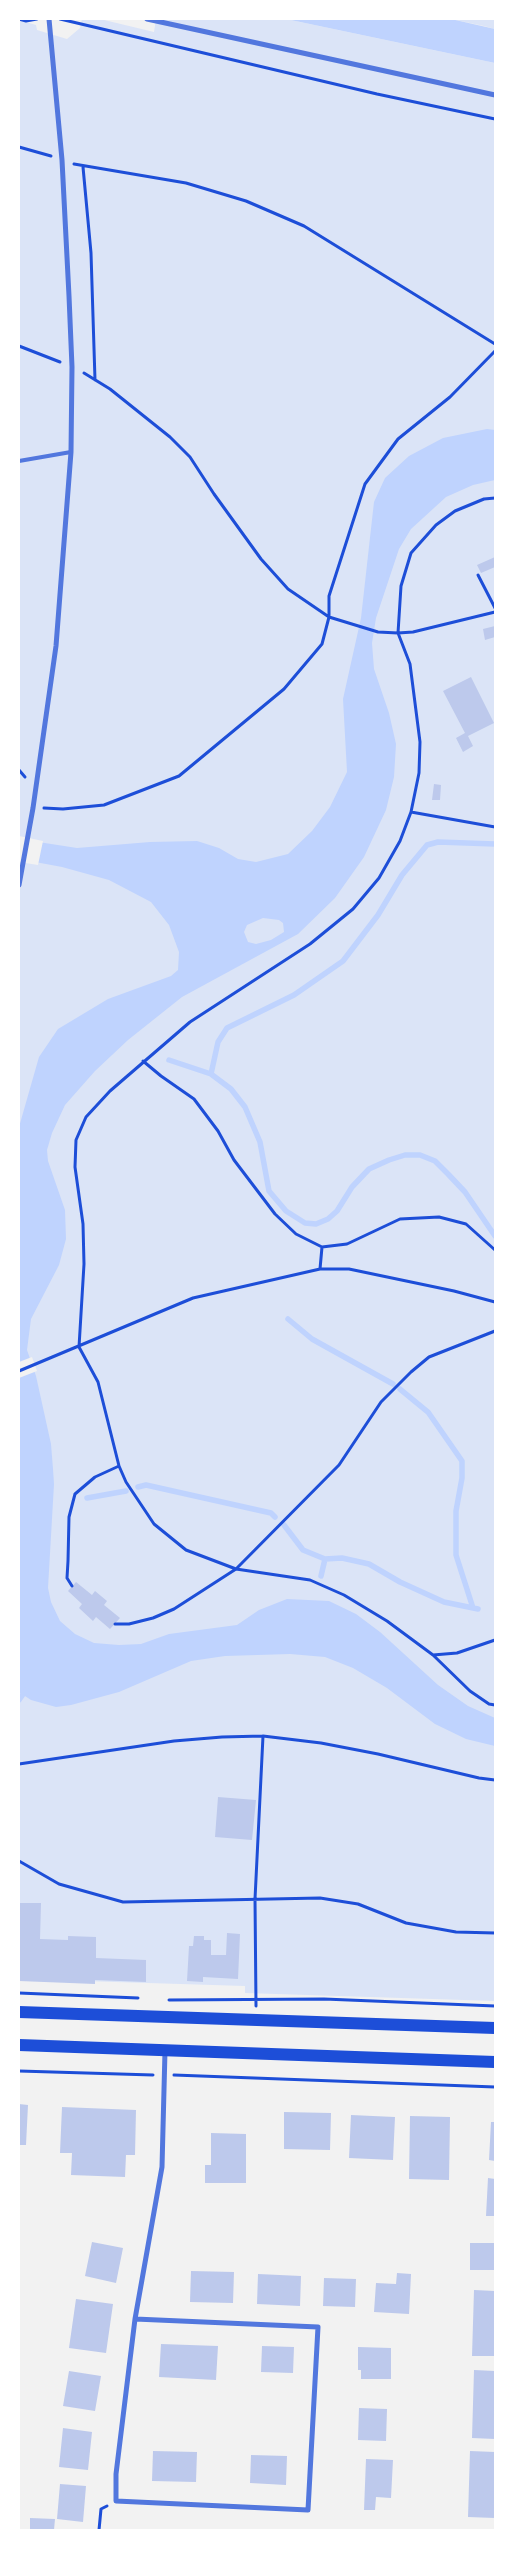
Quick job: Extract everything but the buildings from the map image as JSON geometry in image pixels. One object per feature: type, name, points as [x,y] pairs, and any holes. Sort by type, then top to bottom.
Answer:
[{"type":"main road","points":[[19,2012],[495,2028]]},
{"type":"main road","points":[[19,2045],[495,2062]]},
{"type":"street","points":[[19,885],[34,808],[56,646],[65,550],[71,452],[72,367],[62,160],[49,19]]},
{"type":"street","points":[[147,19],[495,95]]},
{"type":"street","points":[[135,2319],[318,2327],[308,2510],[116,2501],[116,2474],[135,2319],[162,2168],[165,2050]]},
{"type":"lane","points":[[19,461],[71,452]]},
{"type":"path","points":[[19,19],[26,21],[38,19]]},
{"type":"path","points":[[59,19],[377,94],[495,119]]},
{"type":"path","points":[[19,147],[83,167],[186,183],[246,201],[304,226],[495,344]]},
{"type":"path","points":[[83,167],[91,253],[95,380]]},
{"type":"path","points":[[19,346],[72,367],[95,380],[143,414],[190,457],[219,502],[261,559],[288,589],[329,618],[378,632],[398,633],[413,632],[495,612]]},
{"type":"path","points":[[34,808],[64,809],[104,805],[179,776],[284,689],[322,644],[329,618],[329,596],[365,484],[398,439],[450,397],[495,351]]},
{"type":"path","points":[[495,498],[484,499],[455,511],[436,526],[411,554],[401,586],[398,633],[410,664],[420,742],[419,772],[411,812],[400,842],[379,878],[352,909],[310,944],[190,1022],[110,1091],[86,1117],[76,1140],[75,1167],[83,1224],[84,1264],[79,1347],[98,1382],[119,1466],[126,1482],[154,1524],[186,1550],[236,1569],[310,1580],[344,1595],[387,1621],[433,1655],[470,1691],[489,1704],[495,1705]]},
{"type":"path","points":[[478,575],[495,608]]},
{"type":"path","points":[[411,812],[495,827]]},
{"type":"path","points":[[143,1061],[194,1099],[218,1131],[234,1160],[275,1214],[296,1234],[322,1247],[347,1244],[400,1219],[439,1217],[466,1224],[495,1250]]},
{"type":"path","points":[[320,1269],[322,1247]]},
{"type":"path","points":[[19,1371],[79,1347],[146,1316],[193,1298],[320,1269],[349,1269],[454,1291],[495,1302]]},
{"type":"path","points":[[115,1624],[129,1624],[153,1618],[174,1609],[236,1569],[339,1465],[381,1402],[412,1372],[429,1357],[495,1331]]},
{"type":"path","points":[[72,1586],[67,1578],[70,1517],[75,1494],[95,1477],[119,1466]]},
{"type":"path","points":[[433,1655],[457,1653],[495,1640]]},
{"type":"path","points":[[256,1984],[255,1899],[263,1736]]},
{"type":"path","points":[[19,1764],[174,1741],[263,1736],[321,1743],[495,1780]]},
{"type":"path","points":[[19,1861],[59,1884],[123,1902],[320,1898],[358,1904],[406,1923],[456,1932],[495,1934]]},
{"type":"path","points":[[19,1993],[145,1999]]},
{"type":"path","points":[[164,2000],[324,1999],[495,2006]]},
{"type":"path","points":[[19,2071],[495,2088]]},
{"type":"path","points":[[99,2530],[101,2508],[116,2501]]},
{"type":"shaded area","points":[[82,19],[100,19],[154,32],[156,19],[286,19],[495,63],[495,2001],[245,1993],[245,1986],[19,1979],[19,20],[36,25],[37,30],[67,39],[80,28]]},
{"type":"shaded area","points":[[451,19],[495,19],[495,29],[484,26]]},
{"type":"water","points":[[286,19],[451,19],[495,29],[495,63]]},
{"type":"water","points":[[487,429],[495,430],[495,480],[473,485],[446,497],[411,529],[399,549],[376,618],[372,643],[374,669],[389,713],[396,744],[394,777],[386,810],[364,857],[335,898],[298,934],[182,997],[128,1040],[95,1071],[65,1105],[52,1133],[47,1150],[48,1161],[65,1210],[66,1239],[59,1265],[31,1319],[27,1350],[36,1376],[51,1444],[54,1484],[48,1588],[51,1602],[60,1621],[75,1634],[94,1643],[141,1644],[169,1634],[237,1625],[259,1610],[287,1599],[329,1601],[356,1614],[380,1632],[438,1685],[468,1706],[495,1718],[495,1746],[466,1739],[435,1724],[387,1688],[353,1668],[325,1657],[290,1654],[225,1656],[191,1661],[119,1692],[71,1705],[56,1707],[31,1700],[19,1692],[19,1127],[39,1057],[58,1029],[108,999],[171,976],[178,970],[179,952],[169,925],[151,902],[109,880],[62,867],[19,859],[19,839],[77,848],[150,842],[197,841],[219,848],[238,859],[256,862],[288,854],[312,831],[330,807],[347,772],[343,699],[361,618],[374,502],[385,478],[409,456],[443,438]],"holes":[[[263,918],[279,920],[283,923],[284,932],[271,940],[256,944],[248,942],[244,932],[247,925]]]},
{"type":"pier","points":[[19,836],[43,841],[38,865],[19,862]]},
{"type":"pier","points":[[32,1357],[37,1371],[19,1378],[19,1362]]},
{"type":"waterway","points":[[211,1074],[218,1042],[227,1028],[294,995],[343,961],[378,915],[402,875],[427,845],[438,842],[495,844]]},
{"type":"waterway","points":[[169,1060],[211,1074],[231,1089],[245,1107],[260,1142],[269,1191],[286,1211],[305,1223],[316,1224],[328,1219],[337,1211],[352,1187],[369,1169],[405,1155],[420,1155],[435,1161],[465,1192],[495,1236]]},
{"type":"waterway","points":[[288,1319],[312,1339],[393,1384]]},
{"type":"waterway","points":[[400,1389],[428,1412],[462,1461],[462,1478],[456,1511],[456,1555],[473,1608]]},
{"type":"waterway","points":[[138,1487],[146,1485],[271,1513],[275,1517]]},
{"type":"waterway","points":[[87,1498],[126,1491]]},
{"type":"waterway","points":[[284,1525],[303,1550],[325,1559],[342,1558],[369,1564],[400,1582],[444,1602],[478,1609]]},
{"type":"waterway","points":[[321,1576],[325,1559]]},
{"type":"waterway","points":[[19,1700],[26,1690]]}]
